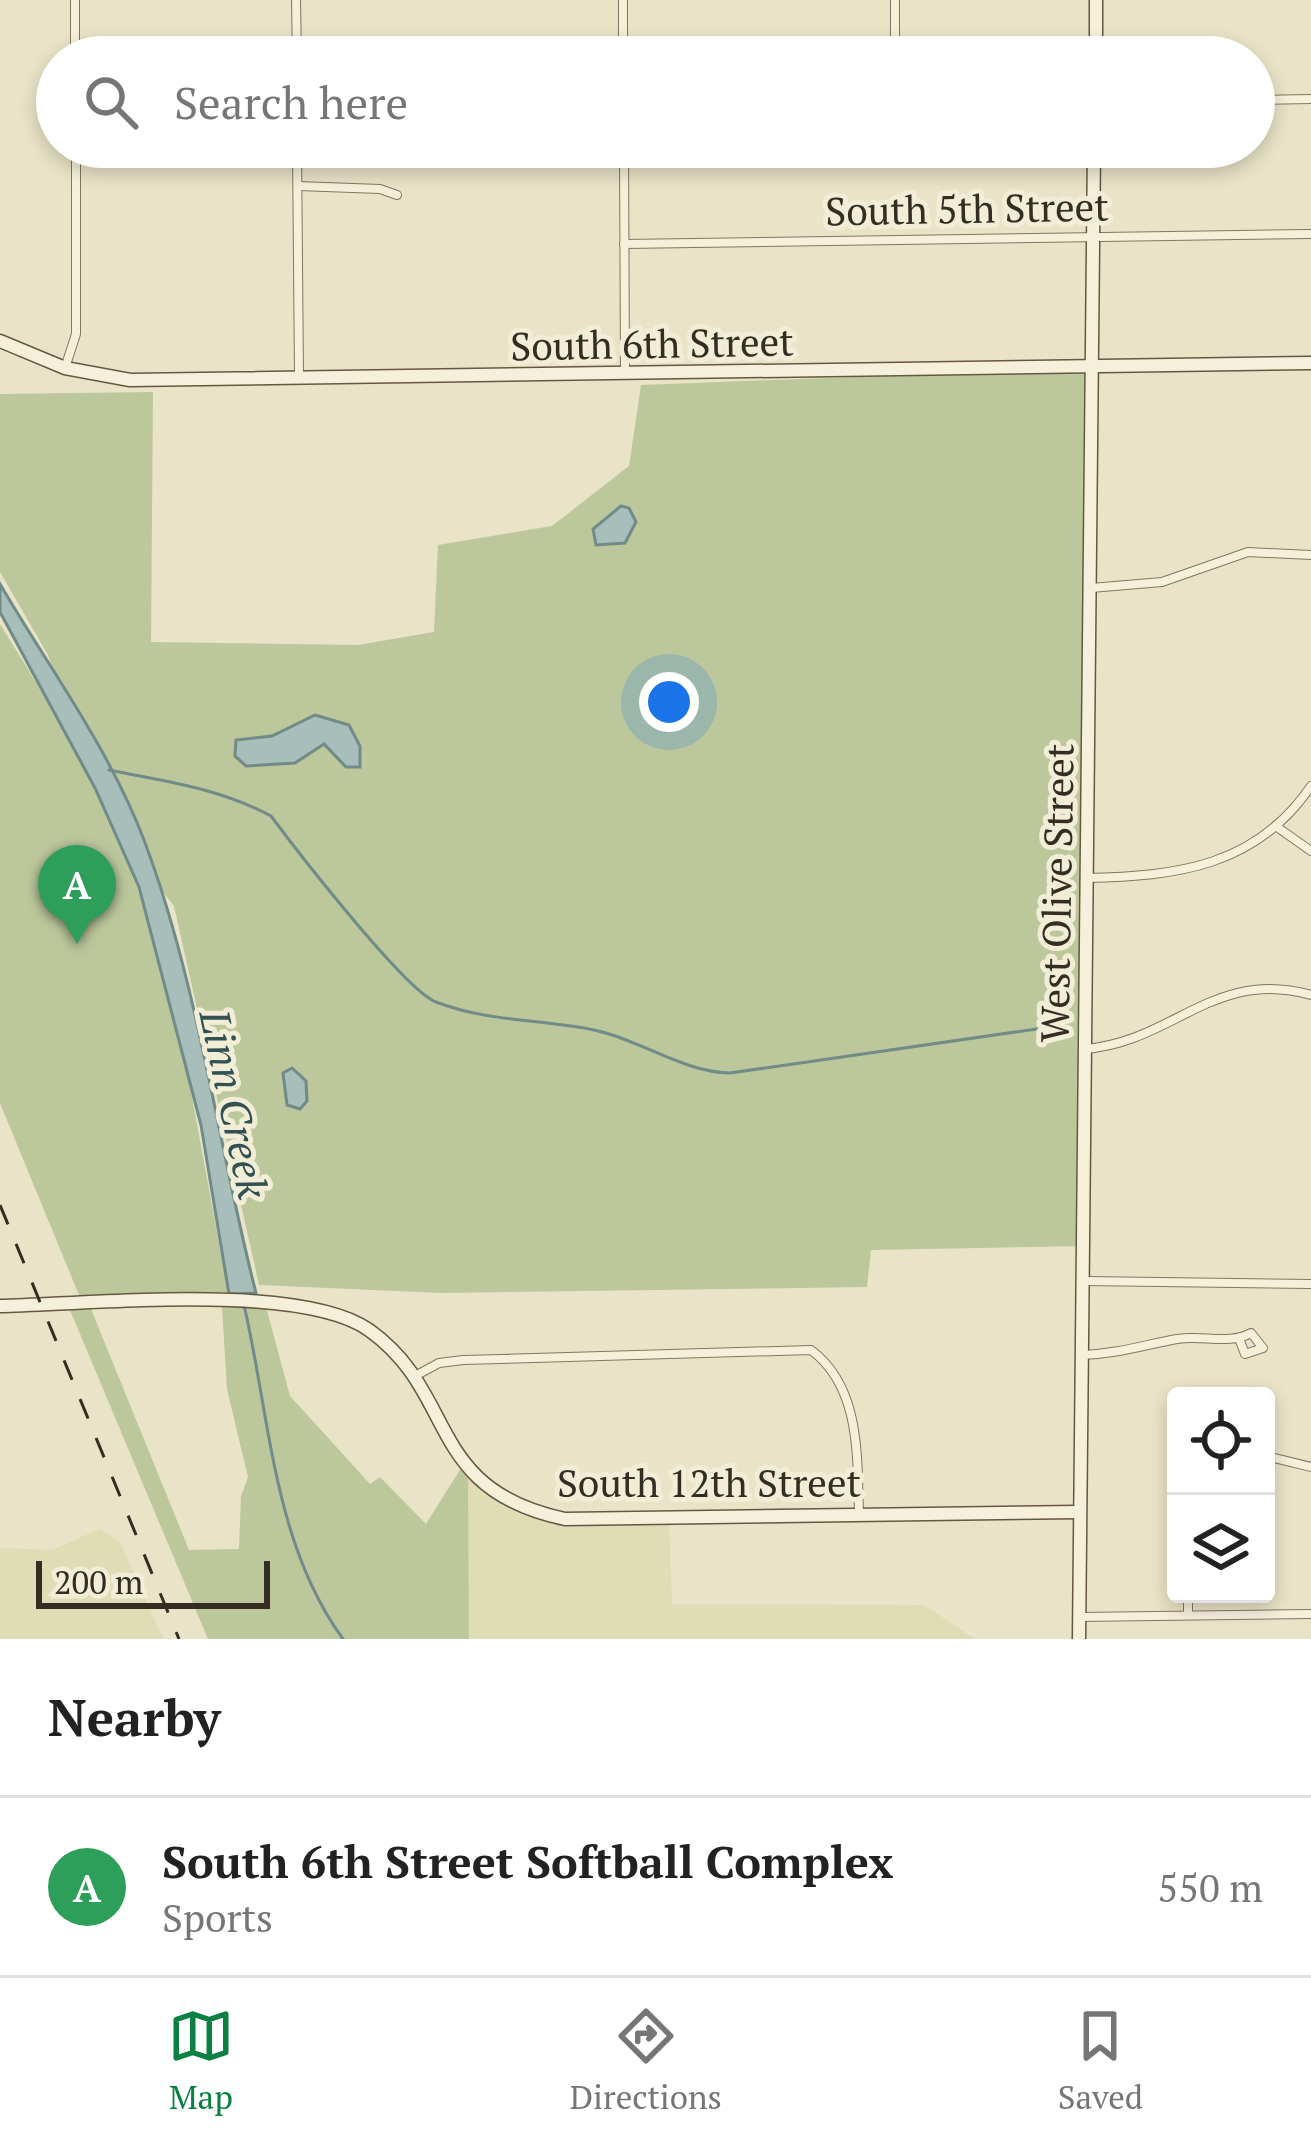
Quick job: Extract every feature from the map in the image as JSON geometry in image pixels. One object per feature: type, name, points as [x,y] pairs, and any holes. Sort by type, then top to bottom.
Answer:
[{"type":"street","points":[[74,0],[75,36]]},
{"type":"street","points":[[296,0],[297,36]]},
{"type":"street","points":[[623,0],[623,36]]},
{"type":"street","points":[[896,0],[896,36]]},
{"type":"street","points":[[1096,0],[1096,36]]},
{"type":"street","points":[[1275,99],[1311,98]]},
{"type":"street","points":[[65,368],[76,334],[76,168]]},
{"type":"street","points":[[298,168],[299,379]]},
{"type":"street","points":[[623,168],[625,375]]},
{"type":"street","name":"West Olive Street","points":[[1079,1639],[1094,168]]},
{"type":"street","points":[[298,186],[380,188],[397,195]]},
{"type":"street","name":"South 5th Street","points":[[624,244],[1311,234]]},
{"type":"street","name":"South 6th Street","points":[[0,341],[65,368],[130,380],[1311,363]]},
{"type":"street","points":[[1091,588],[1152,584],[1248,552],[1311,555]]},
{"type":"street","points":[[1087,878],[1196,870],[1217,864],[1277,827],[1311,786]]},
{"type":"street","points":[[1277,827],[1311,851]]},
{"type":"street","points":[[1084,1049],[1135,1040],[1198,1004],[1239,991],[1279,987],[1311,995]]},
{"type":"street","points":[[1082,1281],[1311,1284]]},
{"type":"street","name":"South 12th Street","points":[[0,1306],[268,1301],[321,1307],[355,1322],[415,1376],[444,1438],[468,1471],[502,1496],[548,1516],[605,1521],[1078,1512]]},
{"type":"street","points":[[1080,1354],[1126,1353],[1178,1339],[1240,1341]]},
{"type":"street","points":[[415,1376],[439,1363],[463,1360],[811,1350],[842,1383],[856,1442],[859,1513]]},
{"type":"street","points":[[1275,1458],[1311,1467]]},
{"type":"street","points":[[1188,1603],[1188,1614]]},
{"type":"street","points":[[1079,1617],[1311,1614]]},
{"type":"green space","points":[[1092,368],[1082,1246],[871,1250],[867,1287],[442,1293],[259,1285],[174,906],[125,844],[182,1043],[228,1292],[79,1295],[0,1103],[0,624],[81,755],[48,655],[0,572],[0,394],[153,392],[151,642],[358,645],[434,632],[438,545],[552,526],[629,466],[641,385]]},
{"type":"green space","points":[[222,1307],[266,1307],[290,1396],[370,1484],[380,1477],[426,1524],[461,1468],[468,1478],[469,1639],[208,1639],[70,1310],[91,1309],[189,1550],[239,1549],[241,1497],[248,1477],[227,1389]]},
{"type":"green space","points":[[468,1471],[548,1516],[669,1520],[672,1604],[924,1605],[975,1639],[469,1639]]},
{"type":"green space","points":[[100,1529],[120,1542],[163,1639],[0,1639],[0,1548],[52,1550]]},
{"type":"water","points":[[621,506],[629,508],[636,522],[625,543],[596,545],[593,529]]},
{"type":"water","points":[[0,584],[96,741],[144,840],[179,951],[256,1293],[229,1294],[201,1125],[139,887],[95,788],[0,612]]},
{"type":"water","points":[[315,715],[349,725],[360,746],[360,767],[346,767],[324,744],[295,763],[246,766],[235,756],[236,740],[272,736]]},
{"type":"water","points":[[292,1068],[306,1081],[307,1101],[300,1109],[287,1105],[283,1073]]},
{"type":"waterway","points":[[109,770],[212,792],[271,816],[402,974],[436,1002],[456,1008],[594,1030],[695,1067],[730,1073],[1064,1025]]},
{"type":"waterway","name":"Linn Creek","points":[[244,1305],[288,1521],[320,1602],[343,1639]]},
{"type":"railway","points":[[0,1205],[179,1639]]},
{"type":"place","name":"South 6th Street Softball Complex","points":[[77,944]]}]
